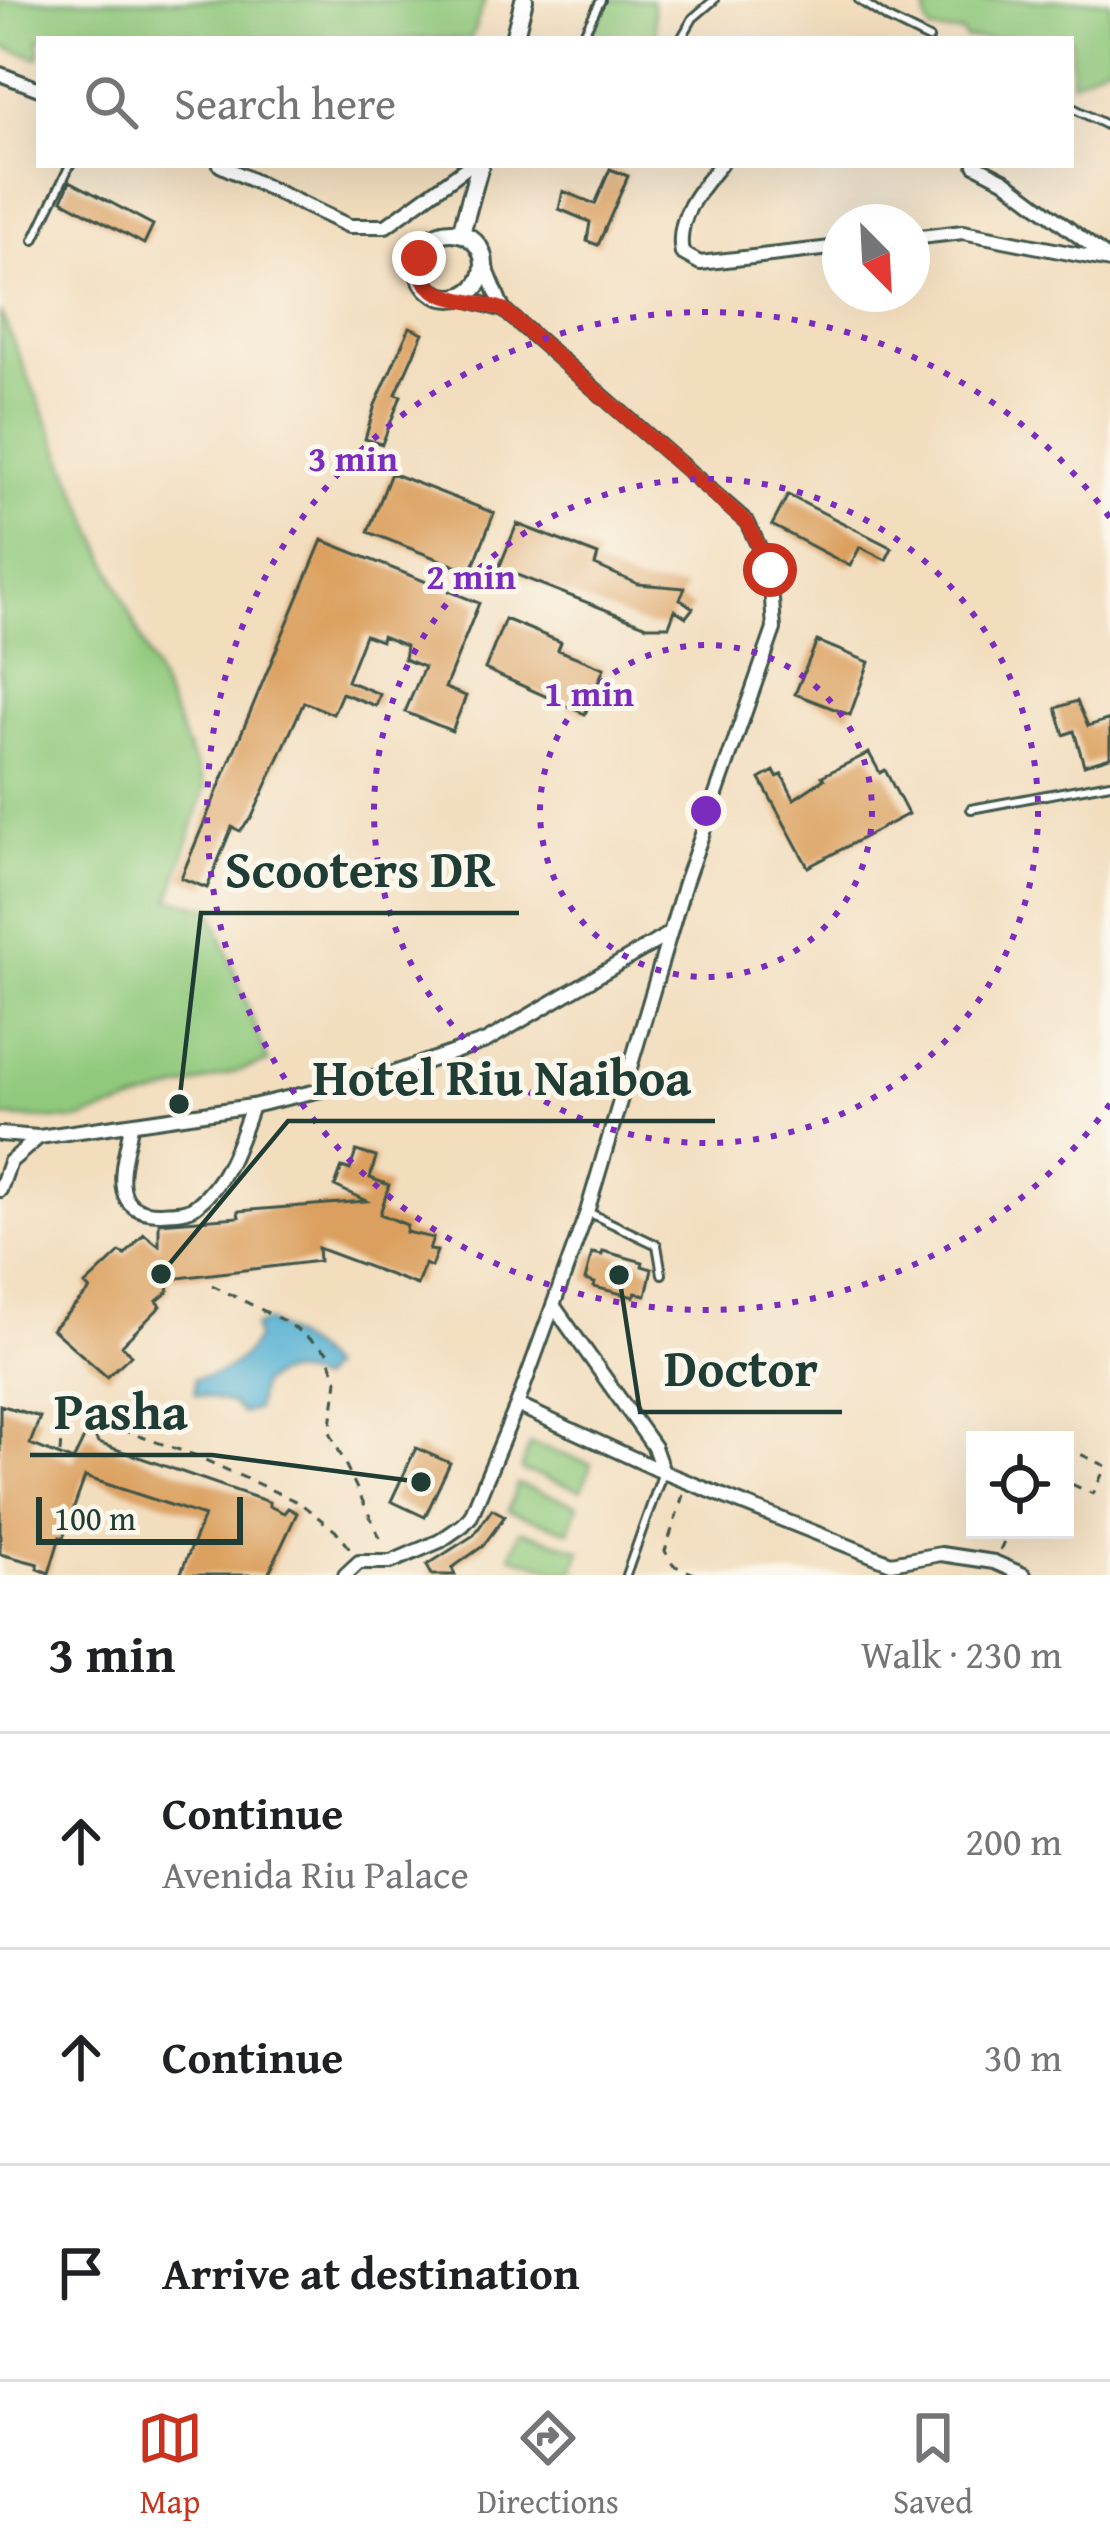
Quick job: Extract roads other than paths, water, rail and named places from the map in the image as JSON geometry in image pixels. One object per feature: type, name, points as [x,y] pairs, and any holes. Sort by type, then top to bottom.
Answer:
[{"type":"street","points":[[515,36],[524,0]]},
{"type":"street","points":[[0,74],[36,88]]},
{"type":"street","points":[[226,168],[349,226],[365,227],[386,226],[466,168]]},
{"type":"street","points":[[461,233],[479,168]]},
{"type":"street","points":[[718,168],[683,218],[682,253],[700,263],[822,249]]},
{"type":"street","points":[[991,169],[1110,260]]},
{"type":"street","points":[[930,236],[963,232],[1110,260]]},
{"type":"street","points":[[345,1575],[359,1562],[391,1562],[440,1541],[472,1516],[586,1212],[670,933],[774,629],[770,570],[747,523],[504,310],[428,289],[418,269],[423,248],[440,234],[461,233],[478,245],[504,310]]},
{"type":"street","points":[[460,297],[478,285],[485,265]]},
{"type":"street","points":[[0,1134],[39,1138],[131,1126],[252,1106],[391,1074],[486,1041],[670,933]]},
{"type":"street","points":[[131,1126],[122,1176],[125,1198],[138,1210],[151,1213],[188,1210],[230,1166],[252,1106]]},
{"type":"street","points":[[0,1190],[10,1162],[39,1138]]},
{"type":"street","points":[[553,1305],[654,1447],[663,1472]]},
{"type":"street","points":[[517,1406],[663,1472],[891,1563],[940,1554],[994,1562],[1024,1575]]},
{"type":"lane","points":[[583,36],[601,0]]},
{"type":"lane","points":[[683,36],[693,18],[714,0]]},
{"type":"lane","points":[[859,0],[922,36]]},
{"type":"lane","points":[[1074,109],[1110,127]]},
{"type":"lane","points":[[34,240],[69,168]]},
{"type":"lane","points":[[971,808],[1110,783]]},
{"type":"lane","points":[[586,1212],[657,1245],[662,1274]]},
{"type":"lane","points":[[626,1575],[663,1472]]},
{"type":"water","points":[[267,1321],[314,1352],[328,1368],[318,1381],[295,1374],[275,1375],[261,1384],[256,1409],[242,1414],[231,1403],[195,1394],[195,1378],[223,1371],[238,1361],[256,1339],[254,1327]]},
{"type":"place","name":"Scooters DR","points":[[179,1104]]},
{"type":"place","name":"Hotel Riu Naiboa","points":[[161,1274]]},
{"type":"place","name":"Doctor","points":[[619,1275]]},
{"type":"place","name":"Pasha","points":[[421,1482]]}]
